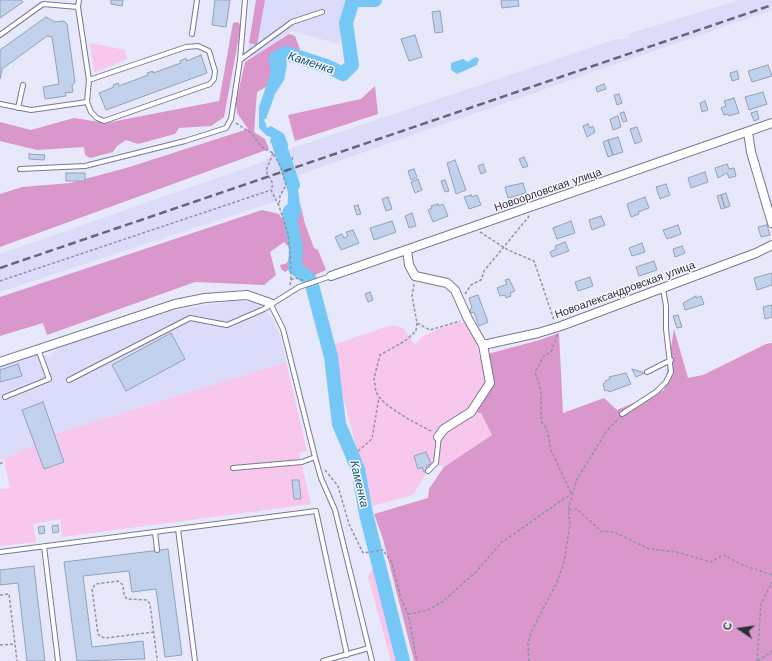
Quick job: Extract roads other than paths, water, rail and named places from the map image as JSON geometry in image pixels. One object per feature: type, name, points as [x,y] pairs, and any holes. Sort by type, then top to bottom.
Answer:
[{"type":"street","name":"Новоорловская улица","points":[[331,276],[772,123]]},
{"type":"street","points":[[748,132],[751,152],[772,223]]},
{"type":"street","name":"Новоалександровская улица","points":[[483,345],[538,333],[663,289],[756,253],[772,245]]},
{"type":"street","points":[[407,250],[409,265],[415,276],[447,284],[455,290],[468,319],[483,345]]},
{"type":"street","points":[[0,362],[175,304],[205,298],[247,295],[270,304]]},
{"type":"street","points":[[471,412],[490,383]]},
{"type":"lane","points":[[79,0],[78,7],[88,80],[87,102],[91,112],[97,118],[104,120],[210,84],[214,79],[215,71],[209,51],[204,47],[192,46],[88,80]]},
{"type":"lane","points":[[192,34],[197,0]]},
{"type":"lane","points":[[20,169],[85,166],[185,141],[226,128],[231,119],[240,60],[245,0]]},
{"type":"lane","points":[[0,35],[43,4],[78,7]]},
{"type":"lane","points":[[240,60],[292,22],[322,12]]},
{"type":"lane","points":[[18,108],[23,85]]},
{"type":"lane","points":[[0,104],[31,110],[87,102]]},
{"type":"lane","points":[[69,380],[190,318],[226,325],[264,309],[300,287],[331,276]]},
{"type":"lane","points":[[622,414],[656,392],[666,382],[671,372],[671,360],[666,329],[666,306],[663,289]]},
{"type":"lane","points":[[270,304],[283,328],[315,457],[321,478],[335,510],[372,661]]},
{"type":"lane","points":[[483,345],[490,383]]},
{"type":"lane","points":[[4,397],[49,379],[38,349]]},
{"type":"lane","points":[[647,372],[671,360]]},
{"type":"lane","points":[[428,471],[436,463],[438,437],[444,429],[471,412]]},
{"type":"lane","points":[[233,468],[302,462],[315,457]]},
{"type":"lane","points":[[0,552],[316,511],[346,655]]},
{"type":"lane","points":[[178,529],[195,661]]},
{"type":"lane","points":[[155,532],[157,550]]},
{"type":"lane","points":[[44,546],[58,661]]},
{"type":"lane","points":[[323,661],[369,648]]},
{"type":"water","points":[[286,53],[287,65],[284,80],[275,94],[266,119],[264,119],[267,128],[271,126],[284,134],[288,144],[287,152],[289,162],[283,163],[279,158],[279,150],[270,142],[271,137],[267,136],[259,128],[259,107],[276,58]]},
{"type":"water","points":[[475,57],[479,59],[477,65],[457,74],[451,70],[451,63],[463,59],[468,62]]},
{"type":"water","points":[[289,166],[292,175],[296,177],[301,211],[294,231],[287,225],[288,195],[285,169]]},
{"type":"waterway","name":"Каменка","points":[[278,74],[276,58],[286,53],[329,67],[343,74],[352,65],[346,23],[353,0]]},
{"type":"waterway","name":"Каменка","points":[[356,0],[375,0]]},
{"type":"waterway","name":"Каменка","points":[[279,144],[293,185]]},
{"type":"waterway","name":"Каменка","points":[[290,211],[289,214],[296,248],[295,268],[310,280]]},
{"type":"waterway","name":"Каменка","points":[[312,285],[331,357],[339,424],[358,469],[366,514],[403,661]]},
{"type":"railway","points":[[0,268],[772,5]]}]
